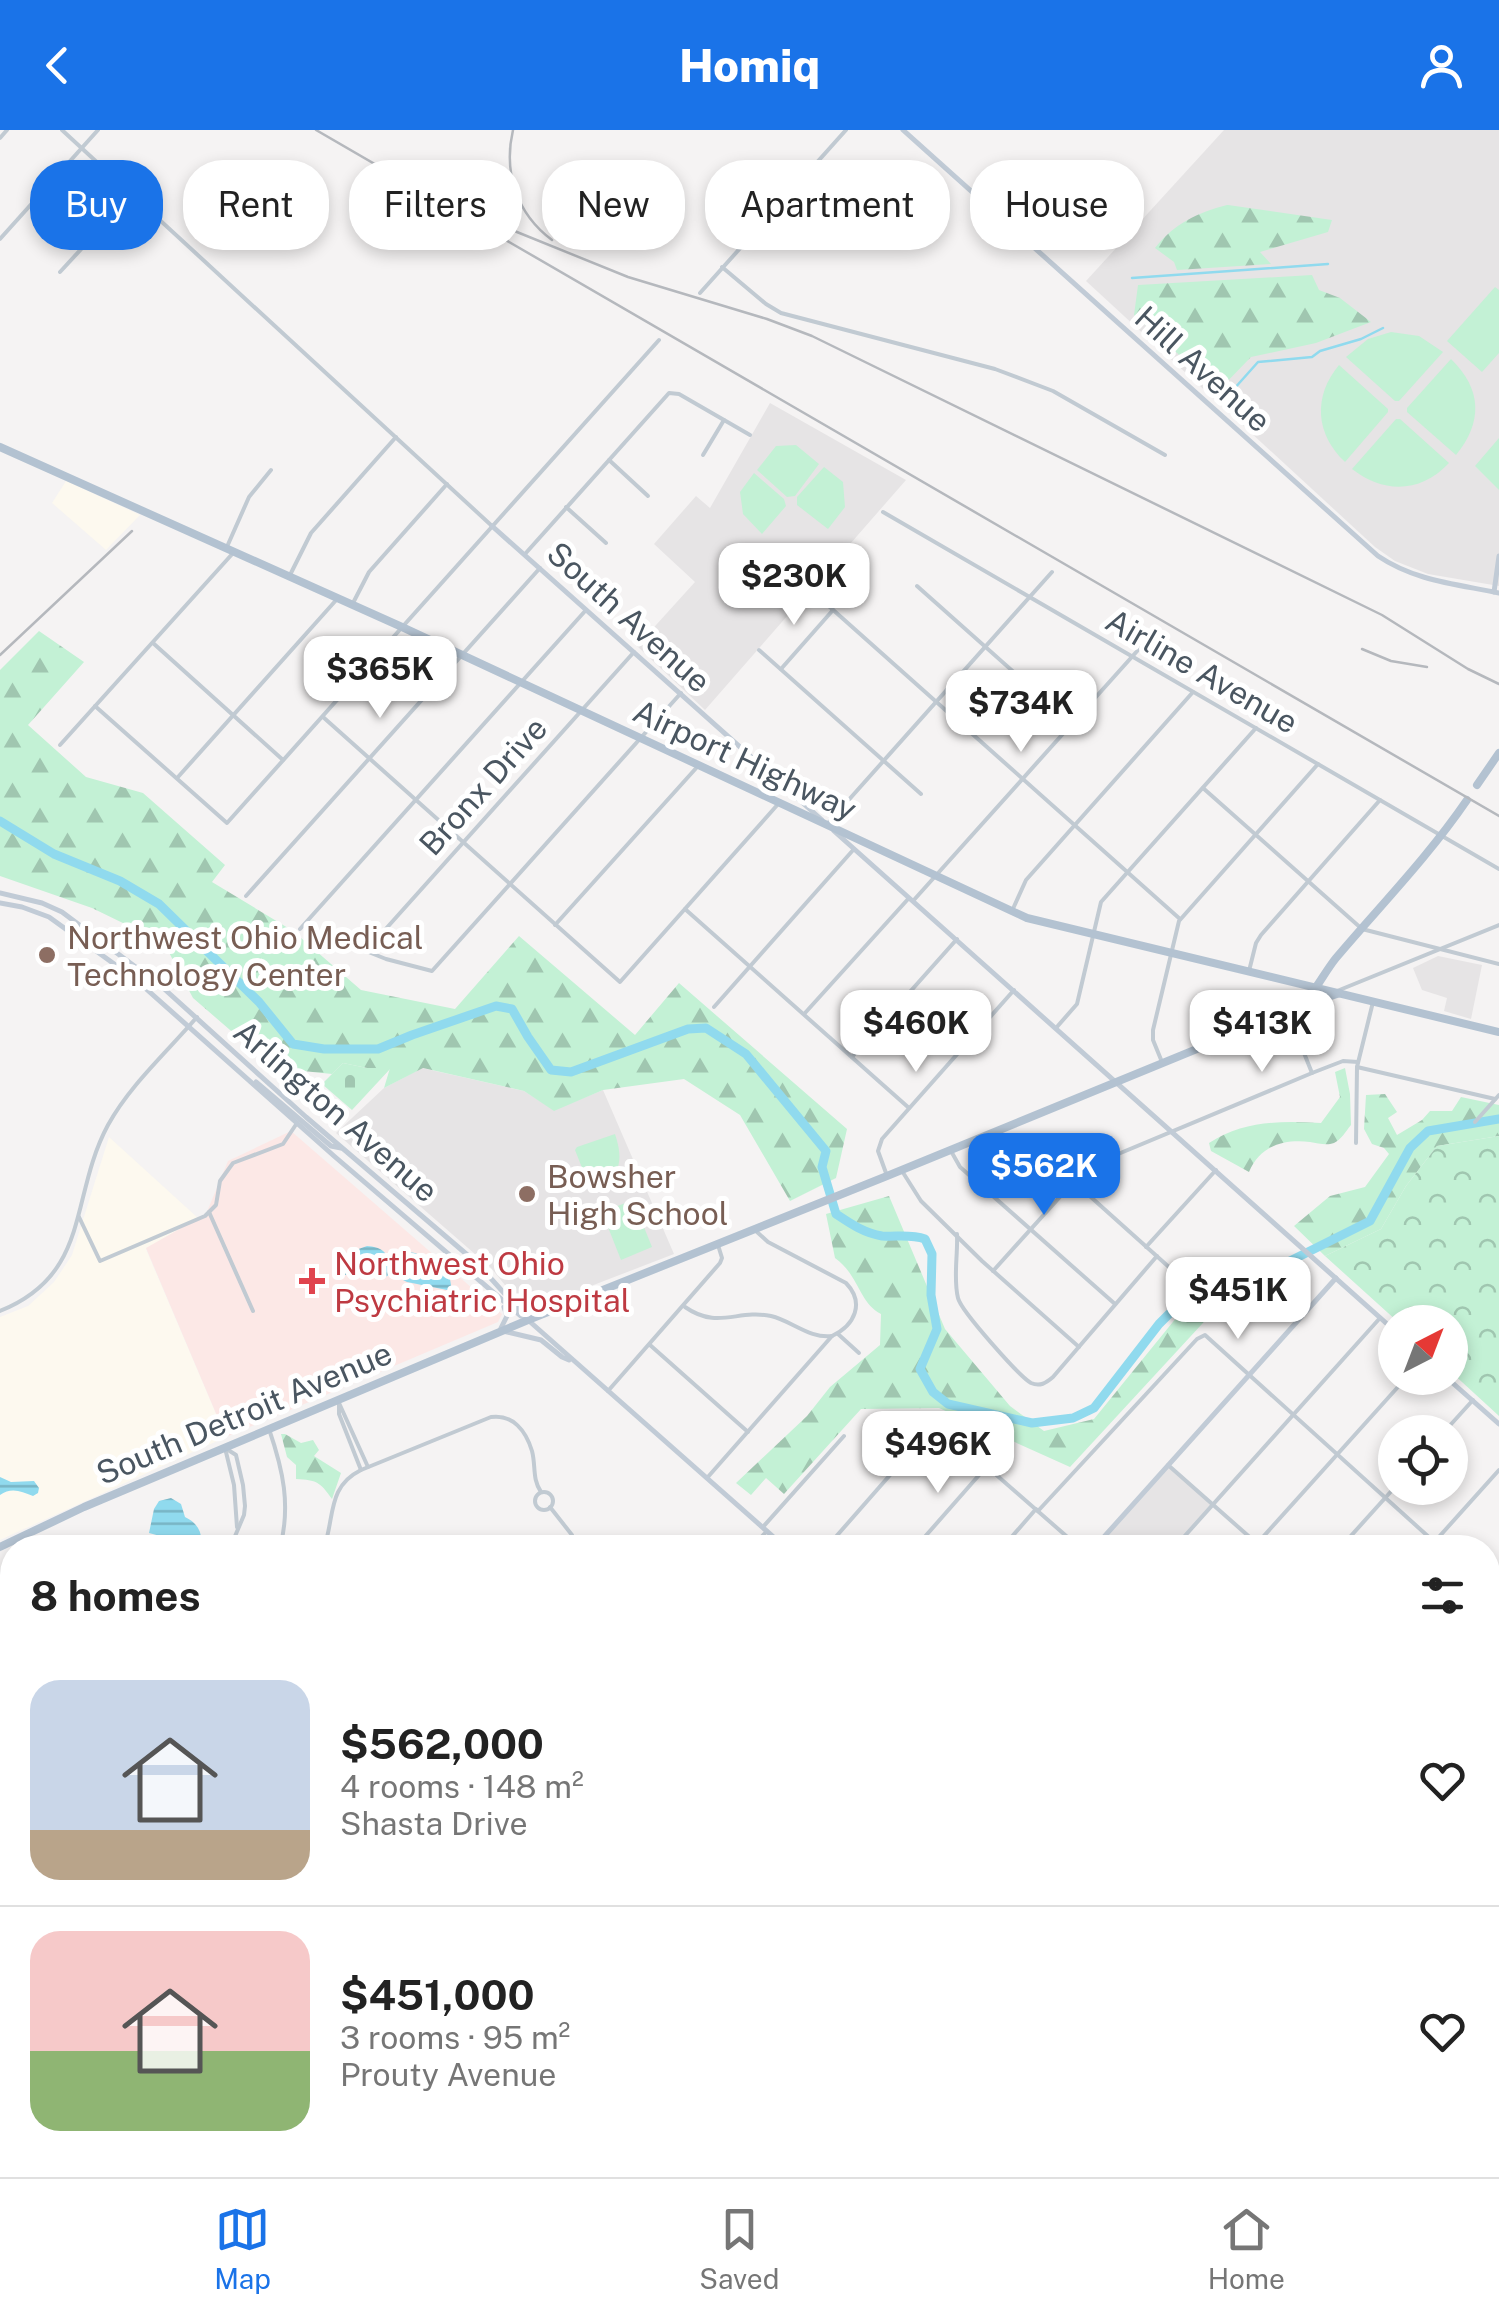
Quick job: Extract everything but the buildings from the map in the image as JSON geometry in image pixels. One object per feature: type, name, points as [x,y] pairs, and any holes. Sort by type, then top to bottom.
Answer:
[{"type":"main road","name":"Airport Highway","points":[[0,447],[402,627],[1032,920],[1499,1032]]},
{"type":"main road","points":[[1477,785],[1499,752]]},
{"type":"main road","points":[[1297,1008],[1442,836],[1467,800]]},
{"type":"main road","points":[[1336,958],[1329,978],[1338,993]]},
{"type":"main road","name":"South Detroit Avenue","points":[[25,1535],[528,1320],[1338,993]]},
{"type":"street","points":[[0,138],[7,130]]},
{"type":"street","name":"South Avenue","points":[[62,130],[492,526],[1378,1316]]},
{"type":"street","points":[[71,160],[98,130]]},
{"type":"street","points":[[700,293],[846,130]]},
{"type":"street","name":"Hill Avenue","points":[[902,130],[1378,556],[1398,569],[1424,578],[1497,592]]},
{"type":"street","points":[[0,238],[30,205]]},
{"type":"street","points":[[60,272],[80,250]]},
{"type":"street","points":[[722,268],[781,313],[994,369],[1053,391],[1165,455]]},
{"type":"street","points":[[95,706],[226,824],[659,340]]},
{"type":"street","points":[[524,554],[672,392],[750,435]]},
{"type":"street","points":[[703,455],[724,420]]},
{"type":"street","points":[[288,577],[310,533],[396,437]]},
{"type":"street","points":[[608,460],[648,496]]},
{"type":"street","points":[[60,745],[230,550],[249,497],[271,470]]},
{"type":"street","points":[[352,605],[369,572],[447,484]]},
{"type":"street","points":[[566,508],[606,543]]},
{"type":"street","name":"Airline Avenue","points":[[883,512],[1499,870]]},
{"type":"street","points":[[1497,592],[1499,556]]},
{"type":"street","points":[[246,896],[540,568]]},
{"type":"street","points":[[827,824],[1052,572]]},
{"type":"street","points":[[804,584],[1180,919]]},
{"type":"street","points":[[917,586],[1072,724]]},
{"type":"street","points":[[176,779],[338,598]]},
{"type":"street","points":[[300,929],[586,610]]},
{"type":"street","points":[[781,669],[833,610]]},
{"type":"street","points":[[804,1015],[936,876],[1156,630]]},
{"type":"street","points":[[152,642],[284,760]]},
{"type":"street","points":[[759,650],[922,794]]},
{"type":"street","name":"Bronx Drive","points":[[510,884],[432,970],[366,952],[634,652]]},
{"type":"street","points":[[1012,911],[1026,880],[1194,692]]},
{"type":"street","points":[[510,884],[681,693]]},
{"type":"street","points":[[323,716],[620,982],[779,803]]},
{"type":"street","points":[[1056,1028],[1077,1004],[1101,902],[1256,728]]},
{"type":"street","points":[[1162,1063],[1152,1033],[1180,919],[1318,764]]},
{"type":"street","points":[[555,924],[698,766]]},
{"type":"street","points":[[1203,788],[1362,929],[1499,964]]},
{"type":"street","points":[[1249,972],[1258,940],[1380,800]]},
{"type":"street","points":[[714,1007],[854,849]]},
{"type":"street","name":"Arlington Avenue","points":[[0,893],[62,912],[148,975],[478,1264],[528,1320],[772,1535]]},
{"type":"street","name":"Arlington Avenue","points":[[0,904],[35,912],[60,924],[135,979],[512,1311],[528,1320]]},
{"type":"street","points":[[685,909],[909,1108]]},
{"type":"street","points":[[1338,993],[1499,925]]},
{"type":"street","points":[[852,1057],[956,939]]},
{"type":"street","points":[[887,1176],[878,1146],[1014,990]]},
{"type":"street","points":[[1356,1143],[1357,1064],[1373,1002]]},
{"type":"street","points":[[1287,1012],[1312,1073]]},
{"type":"street","points":[[0,1312],[32,1295],[54,1274],[69,1248],[99,1144],[110,1120],[197,1018]]},
{"type":"street","points":[[993,1271],[1090,1165],[1343,1061],[1497,1097],[1475,1122]]},
{"type":"street","points":[[237,1069],[331,1146],[342,1147]]},
{"type":"street","points":[[79,1216],[100,1261],[205,1216],[216,1205],[220,1181],[233,1162],[283,1144],[296,1122]]},
{"type":"street","points":[[1044,1149],[1170,1268]]},
{"type":"street","points":[[950,1150],[960,1167],[1115,1304]]},
{"type":"street","points":[[902,1170],[921,1201],[1078,1347]]},
{"type":"street","points":[[1146,1247],[1216,1170]]},
{"type":"street","points":[[209,1212],[253,1311]]},
{"type":"street","points":[[707,1478],[835,1335],[850,1325],[856,1312],[850,1286],[768,1242],[754,1230]]},
{"type":"street","points":[[957,1234],[957,1293],[962,1308],[1022,1376],[1036,1384],[1053,1377],[1157,1256]]},
{"type":"street","points":[[608,1391],[720,1264],[718,1245]]},
{"type":"street","points":[[1106,1535],[1250,1375],[1333,1275]]},
{"type":"street","points":[[500,1300],[506,1316],[500,1332],[540,1340],[576,1364]]},
{"type":"street","points":[[684,1306],[696,1315],[714,1320],[748,1314],[772,1316],[812,1334],[835,1335],[859,1352]]},
{"type":"street","points":[[1186,1535],[1378,1320]]},
{"type":"street","points":[[1014,1535],[1196,1339],[1205,1335],[1378,1491]]},
{"type":"street","points":[[650,1344],[748,1432]]},
{"type":"street","points":[[1268,1535],[1391,1395]]},
{"type":"street","points":[[1466,1395],[1499,1424]]},
{"type":"street","points":[[1459,1415],[1472,1400]]},
{"type":"street","points":[[338,1401],[368,1467]]},
{"type":"street","points":[[338,1401],[360,1470]]},
{"type":"street","points":[[327,1535],[338,1489],[346,1478],[497,1416],[514,1421],[530,1447],[534,1479],[541,1492]]},
{"type":"street","points":[[837,1535],[938,1424],[1065,1535]]},
{"type":"street","points":[[269,1430],[283,1473],[286,1519],[283,1535]]},
{"type":"street","points":[[761,1535],[844,1436]]},
{"type":"street","points":[[225,1448],[236,1455],[243,1486],[244,1515],[234,1535]]},
{"type":"street","points":[[225,1448],[234,1485],[237,1527]]},
{"type":"street","points":[[1168,1465],[1246,1535]]},
{"type":"street","points":[[926,1535],[987,1466]]},
{"type":"street","points":[[1440,1535],[1499,1470]]},
{"type":"street","points":[[541,1492],[552,1496],[553,1502],[542,1510],[536,1505],[541,1492]]},
{"type":"street","points":[[1352,1535],[1380,1505]]},
{"type":"street","points":[[1394,1505],[1426,1535]]},
{"type":"street","points":[[550,1507],[572,1535]]},
{"type":"shaded area","points":[[1224,130],[1499,130],[1499,586],[1428,574],[1395,561],[1375,547],[1086,281],[1114,250],[1144,250],[1144,218]]},
{"type":"shaded area","points":[[770,403],[906,480],[705,710],[637,646],[695,582],[654,544],[696,496],[710,508]]},
{"type":"shaded area","points":[[66,481],[140,515],[106,550],[52,503]]},
{"type":"shaded area","points":[[1438,956],[1482,965],[1471,1019],[1444,1011],[1447,998],[1422,990],[1413,968]]},
{"type":"shaded area","name":"Bowsher High School","points":[[422,1068],[524,1091],[554,1110],[603,1090],[674,1254],[526,1311],[491,1268],[336,1133],[384,1088]]},
{"type":"shaded area","name":"Northwest Ohio Psychiatric Hospital","points":[[291,1131],[502,1314],[498,1322],[226,1437],[146,1248],[206,1214],[228,1161]]},
{"type":"shaded area","points":[[109,1137],[198,1218],[146,1249],[226,1437],[11,1535],[0,1535],[0,1317],[28,1306],[54,1282],[72,1255]]},
{"type":"shaded area","points":[[1168,1465],[1213,1504],[1185,1535],[1106,1535]]},
{"type":"green space","points":[[1227,205],[1332,220],[1328,232],[1260,252],[1271,264],[1177,270],[1174,262],[1155,248],[1187,220]]},
{"type":"green space","points":[[1312,275],[1319,290],[1340,298],[1371,322],[1316,343],[1251,357],[1219,390],[1134,315],[1138,285]]},
{"type":"green space","points":[[1495,287],[1499,290],[1499,353],[1482,372],[1447,341]]},
{"type":"green space","points":[[1391,332],[1419,336],[1443,352],[1399,401],[1346,357],[1368,339]]},
{"type":"green space","points":[[1451,359],[1469,382],[1475,406],[1471,430],[1456,455],[1407,412]]},
{"type":"green space","points":[[1339,365],[1388,409],[1345,462],[1328,439],[1321,415],[1325,389]]},
{"type":"green space","points":[[1396,419],[1449,463],[1427,480],[1402,487],[1377,483],[1352,469]]},
{"type":"green space","points":[[1499,438],[1499,490],[1475,466]]},
{"type":"green space","points":[[796,445],[819,464],[795,496],[787,497],[757,470],[776,446]]},
{"type":"green space","points":[[824,467],[843,482],[845,507],[828,529],[797,505],[797,497]]},
{"type":"green space","points":[[754,473],[784,499],[786,506],[762,534],[743,514],[740,492]]},
{"type":"green space","points":[[39,631],[84,662],[28,725],[86,777],[143,793],[225,865],[212,882],[293,931],[361,990],[455,1009],[519,936],[635,1035],[679,983],[847,1129],[836,1178],[790,1201],[740,1115],[684,1079],[603,1090],[554,1111],[524,1091],[423,1068],[384,1088],[390,1068],[343,1063],[332,1074],[274,1068],[193,998],[164,943],[92,908],[0,876],[0,670]]},
{"type":"green space","points":[[343,1063],[391,1068],[352,1110],[322,1084]]},
{"type":"green space","points":[[1345,1068],[1351,1125],[1337,1142],[1274,1146],[1259,1156],[1249,1172],[1211,1151],[1209,1143],[1249,1126],[1321,1123],[1340,1097],[1335,1072]]},
{"type":"green space","points":[[1385,1094],[1397,1112],[1388,1118],[1397,1135],[1430,1111],[1452,1111],[1461,1097],[1499,1105],[1499,1136],[1437,1146],[1406,1186],[1381,1229],[1325,1256],[1294,1226],[1330,1196],[1365,1187],[1389,1154],[1372,1144],[1364,1129],[1366,1095]]},
{"type":"green space","points":[[615,1134],[618,1168],[608,1180],[590,1188],[575,1150]]},
{"type":"green space","points":[[1499,1136],[1499,1416],[1468,1388],[1468,1305],[1379,1305],[1325,1256],[1381,1229],[1406,1186],[1437,1146]]},
{"type":"green space","points":[[889,1196],[945,1329],[1010,1406],[1044,1431],[1094,1419],[1181,1312],[1295,1271],[1284,1284],[1214,1311],[1070,1467],[939,1408],[861,1409],[784,1494],[766,1478],[751,1495],[736,1483],[807,1416],[830,1387],[880,1345],[881,1314],[868,1303],[849,1272],[835,1258],[826,1214]]},
{"type":"green space","points":[[633,1200],[652,1247],[621,1260],[602,1212]]},
{"type":"green space","points":[[281,1434],[301,1443],[313,1440],[319,1450],[314,1456],[341,1473],[332,1499],[317,1483],[296,1479],[296,1465],[287,1457]]},
{"type":"water","points":[[367,1246],[382,1250],[391,1264],[405,1255],[417,1254],[425,1266],[434,1264],[445,1269],[452,1291],[407,1282],[395,1269],[383,1277],[344,1275],[339,1265],[342,1259]]},
{"type":"water","points":[[0,1477],[11,1482],[34,1481],[38,1493],[33,1496],[12,1490],[0,1495]]},
{"type":"water","points":[[171,1498],[181,1504],[185,1517],[200,1535],[149,1533],[159,1501]]},
{"type":"waterway","points":[[1132,278],[1328,264]]},
{"type":"waterway","points":[[1225,399],[1258,362],[1312,357],[1383,328]]},
{"type":"waterway","points":[[0,821],[54,854],[120,881],[159,904],[259,1002],[293,1044],[324,1049],[378,1049],[496,1006],[512,1009],[551,1070],[571,1072],[688,1029],[706,1028],[746,1054],[826,1151],[822,1167],[836,1214],[875,1235],[925,1239],[932,1254],[931,1295],[937,1329],[920,1369],[933,1392],[948,1404],[1032,1423],[1073,1418],[1094,1408],[1179,1304],[1282,1265],[1370,1221],[1410,1148],[1428,1131],[1499,1119]]},
{"type":"railway","points":[[316,130],[1499,816]]},
{"type":"railway","points":[[513,130],[512,177],[522,205],[542,232]]},
{"type":"railway","points":[[522,234],[628,277],[812,336],[1382,615],[1499,684]]},
{"type":"railway","points":[[0,655],[132,531]]},
{"type":"railway","points":[[1362,649],[1391,661],[1427,667]]},
{"type":"place","name":"Northwest Ohio Medical Technology Center","points":[[47,955]]},
{"type":"place","name":"Bowsher High School","points":[[527,1194]]},
{"type":"place","name":"Northwest Ohio Psychiatric Hospital","points":[[312,1281]]}]
